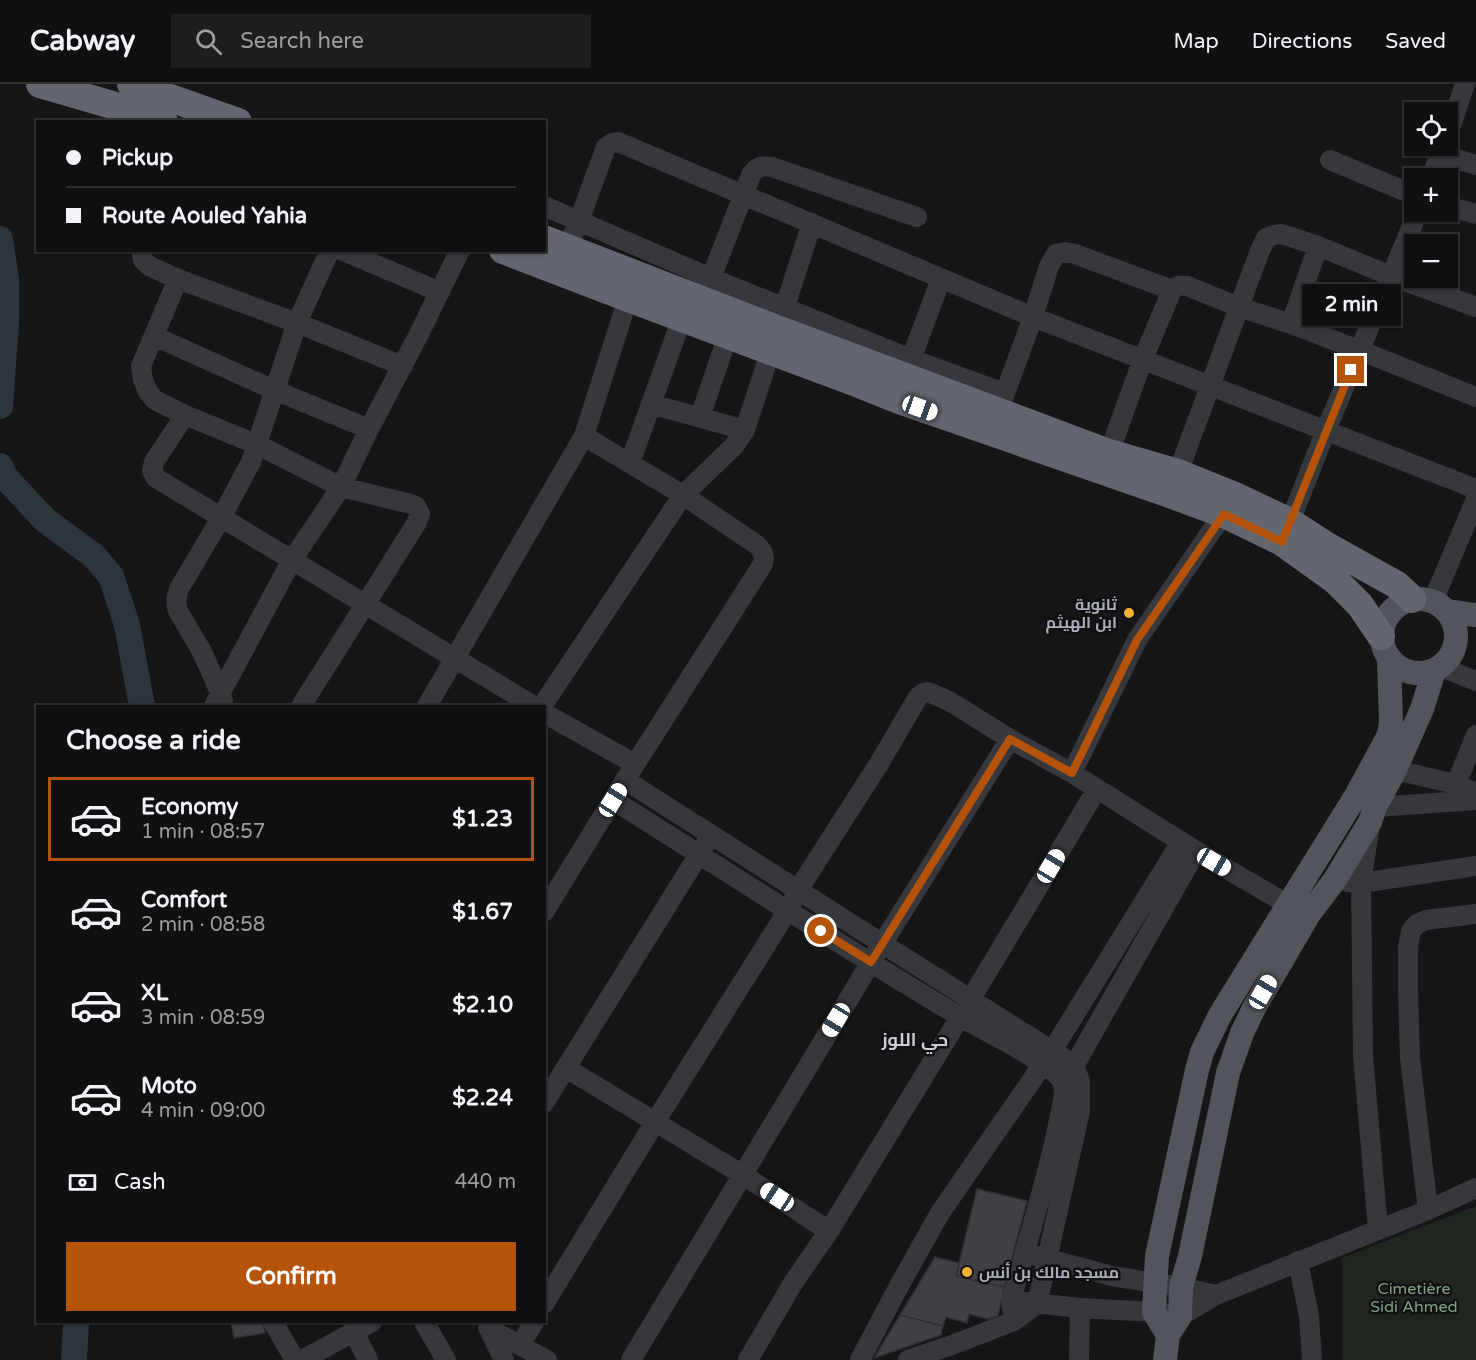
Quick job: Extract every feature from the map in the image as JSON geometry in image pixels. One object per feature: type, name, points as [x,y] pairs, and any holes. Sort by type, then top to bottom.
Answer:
[{"type":"highway","points":[[40,84],[228,120]]},
{"type":"highway","points":[[129,100],[161,120]]},
{"type":"highway","points":[[556,243],[906,379],[1167,493],[1229,505]]},
{"type":"highway","points":[[508,252],[728,335],[777,329]]},
{"type":"highway","points":[[906,379],[1001,402],[1109,453],[1178,473],[1229,505],[1286,532],[1327,546],[1430,604]]},
{"type":"highway","points":[[1286,532],[1360,605],[1385,647]]},
{"type":"main road","points":[[1165,1360],[1190,1256],[1228,1073],[1242,1033],[1298,909],[1334,881],[1368,808],[1391,722],[1383,623],[1390,612],[1400,604],[1430,604],[1476,615]]},
{"type":"main road","points":[[1174,1326],[1154,1312],[1157,1256],[1202,1052],[1220,1015],[1298,909],[1395,770],[1443,664],[1456,642],[1453,620],[1430,604]]},
{"type":"main road","points":[[1385,647],[1395,665],[1413,673],[1443,664],[1476,641]]},
{"type":"main road","points":[[1202,1052],[1234,1058]]},
{"type":"street","points":[[1458,111],[1468,88]]},
{"type":"street","points":[[556,243],[579,220],[606,147],[618,142],[1033,317],[1476,489]]},
{"type":"street","points":[[1456,156],[1476,165]]},
{"type":"street","points":[[1330,160],[1404,191]]},
{"type":"street","points":[[711,278],[752,175],[762,166],[772,167],[916,216]]},
{"type":"street","points":[[546,207],[711,278],[777,329],[906,379],[941,279]]},
{"type":"street","points":[[1458,209],[1476,214]]},
{"type":"street","points":[[1286,532],[1326,430],[1414,222]]},
{"type":"street","points":[[543,705],[683,495],[734,446],[745,430],[812,223]]},
{"type":"street","points":[[1178,473],[1209,385],[1266,238],[1280,234],[1318,246],[1476,307]]},
{"type":"street","points":[[1291,324],[1318,246]]},
{"type":"street","points":[[141,252],[143,260],[149,266],[178,279],[297,323],[403,366]]},
{"type":"street","points":[[220,702],[213,675],[178,611],[176,604],[179,589],[251,462],[297,323],[329,252]]},
{"type":"street","points":[[346,252],[440,292]]},
{"type":"street","points":[[220,702],[292,560],[341,487],[459,252]]},
{"type":"street","points":[[1001,402],[1056,254],[1065,252],[1075,254],[1172,290]]},
{"type":"street","points":[[178,279],[141,366],[143,380],[148,392],[155,400],[258,445],[341,487],[411,504],[416,506],[420,514],[416,524],[302,705]]},
{"type":"street","points":[[1109,453],[1143,358],[1172,290],[1176,286],[1187,286],[1239,307],[1291,324],[1476,397]]},
{"type":"street","points":[[428,705],[584,435],[628,298]]},
{"type":"street","points":[[630,463],[682,318]]},
{"type":"street","points":[[700,417],[728,335]]},
{"type":"street","points":[[154,336],[274,390],[369,429]]},
{"type":"street","points":[[651,404],[745,430]]},
{"type":"street","points":[[185,414],[154,462],[152,471],[156,478],[532,705]]},
{"type":"street","points":[[546,909],[630,772],[764,563],[763,553],[757,545],[683,495],[584,435]]},
{"type":"street","points":[[1430,604],[1476,499]]},
{"type":"street","points":[[1072,773],[1137,640],[1229,505]]},
{"type":"street","points":[[1443,664],[1476,681]]},
{"type":"street","points":[[546,1301],[788,910],[798,890],[923,693],[928,692],[939,696],[1072,773],[1188,847],[1298,909]]},
{"type":"street","points":[[546,714],[630,772],[711,834],[971,1000],[1021,1041],[1080,1082],[1080,1111],[1038,1304],[1014,1320],[911,1360]]},
{"type":"street","points":[[1456,784],[1476,735]]},
{"type":"street","points":[[631,1360],[871,962],[1010,739]]},
{"type":"street","points":[[1395,770],[1456,784],[1476,793]]},
{"type":"street","points":[[748,1360],[793,1283],[829,1231],[971,1000],[1097,789]]},
{"type":"street","points":[[613,800],[960,1017],[1021,1041]]},
{"type":"street","points":[[1378,1230],[1363,1055],[1361,883],[1368,808],[1476,800]]},
{"type":"street","points":[[546,1100],[711,834]]},
{"type":"street","points":[[860,1360],[940,1213],[1047,1058],[1145,898],[1188,847]]},
{"type":"street","points":[[1014,1320],[1011,1300],[1054,1144],[1067,1072],[1164,908],[1188,847]]},
{"type":"street","points":[[1334,881],[1361,883],[1476,866]]},
{"type":"street","points":[[1145,898],[1164,908]]},
{"type":"street","points":[[1428,1210],[1410,1058],[1408,947],[1411,931],[1417,924],[1426,920],[1476,914]]},
{"type":"street","points":[[566,1068],[743,1175],[829,1231]]},
{"type":"street","points":[[1174,1326],[1216,1295],[1428,1210],[1476,1188]]},
{"type":"street","points":[[1024,1253],[1112,1276],[1216,1295]]},
{"type":"street","points":[[1298,1261],[1309,1316],[1312,1360]]},
{"type":"street","points":[[1011,1300],[1080,1308],[1154,1312]]},
{"type":"street","points":[[1079,1360],[1080,1308]]},
{"type":"street","points":[[274,1323],[295,1360]]},
{"type":"street","points":[[302,1360],[370,1323]]},
{"type":"street","points":[[425,1323],[446,1360]]},
{"type":"street","points":[[520,1345],[533,1323]]},
{"type":"street","points":[[485,1325],[547,1360]]},
{"type":"street","points":[[485,1325],[504,1360]]},
{"type":"street","points":[[354,1332],[368,1360]]},
{"type":"green space","name":"Cimetière Sidi Ahmed","points":[[1476,1206],[1476,1360],[1342,1360],[1342,1258]]},
{"type":"building","points":[[977,1189],[1027,1201],[1004,1287],[956,1276]]},
{"type":"building","points":[[935,1257],[959,1263],[956,1276],[1004,1287],[998,1316],[988,1319],[969,1314],[967,1323],[946,1317],[943,1326],[900,1315]]},
{"type":"building","points":[[900,1315],[943,1326],[941,1335],[874,1358]]},
{"type":"building","points":[[231,1323],[263,1323],[265,1333],[234,1338]]},
{"type":"waterway","points":[[0,239],[6,279],[6,324],[0,406]]},
{"type":"waterway","points":[[0,466],[6,478],[45,520],[94,556],[111,576],[127,625],[142,705]]},
{"type":"waterway","points":[[74,1360],[76,1323]]},
{"type":"place","name":"ثانوية ابن الهيثم","points":[[1129,613]]},
{"type":"place","name":"مسجد مالك بن أنس","points":[[967,1272]]},
{"type":"district","name":"حي اللوز","points":[[915,1040]]},
{"type":"route","points":[[821,931],[871,962],[1010,739],[1072,773],[1137,640],[1224,514],[1282,542],[1351,370]]}]
